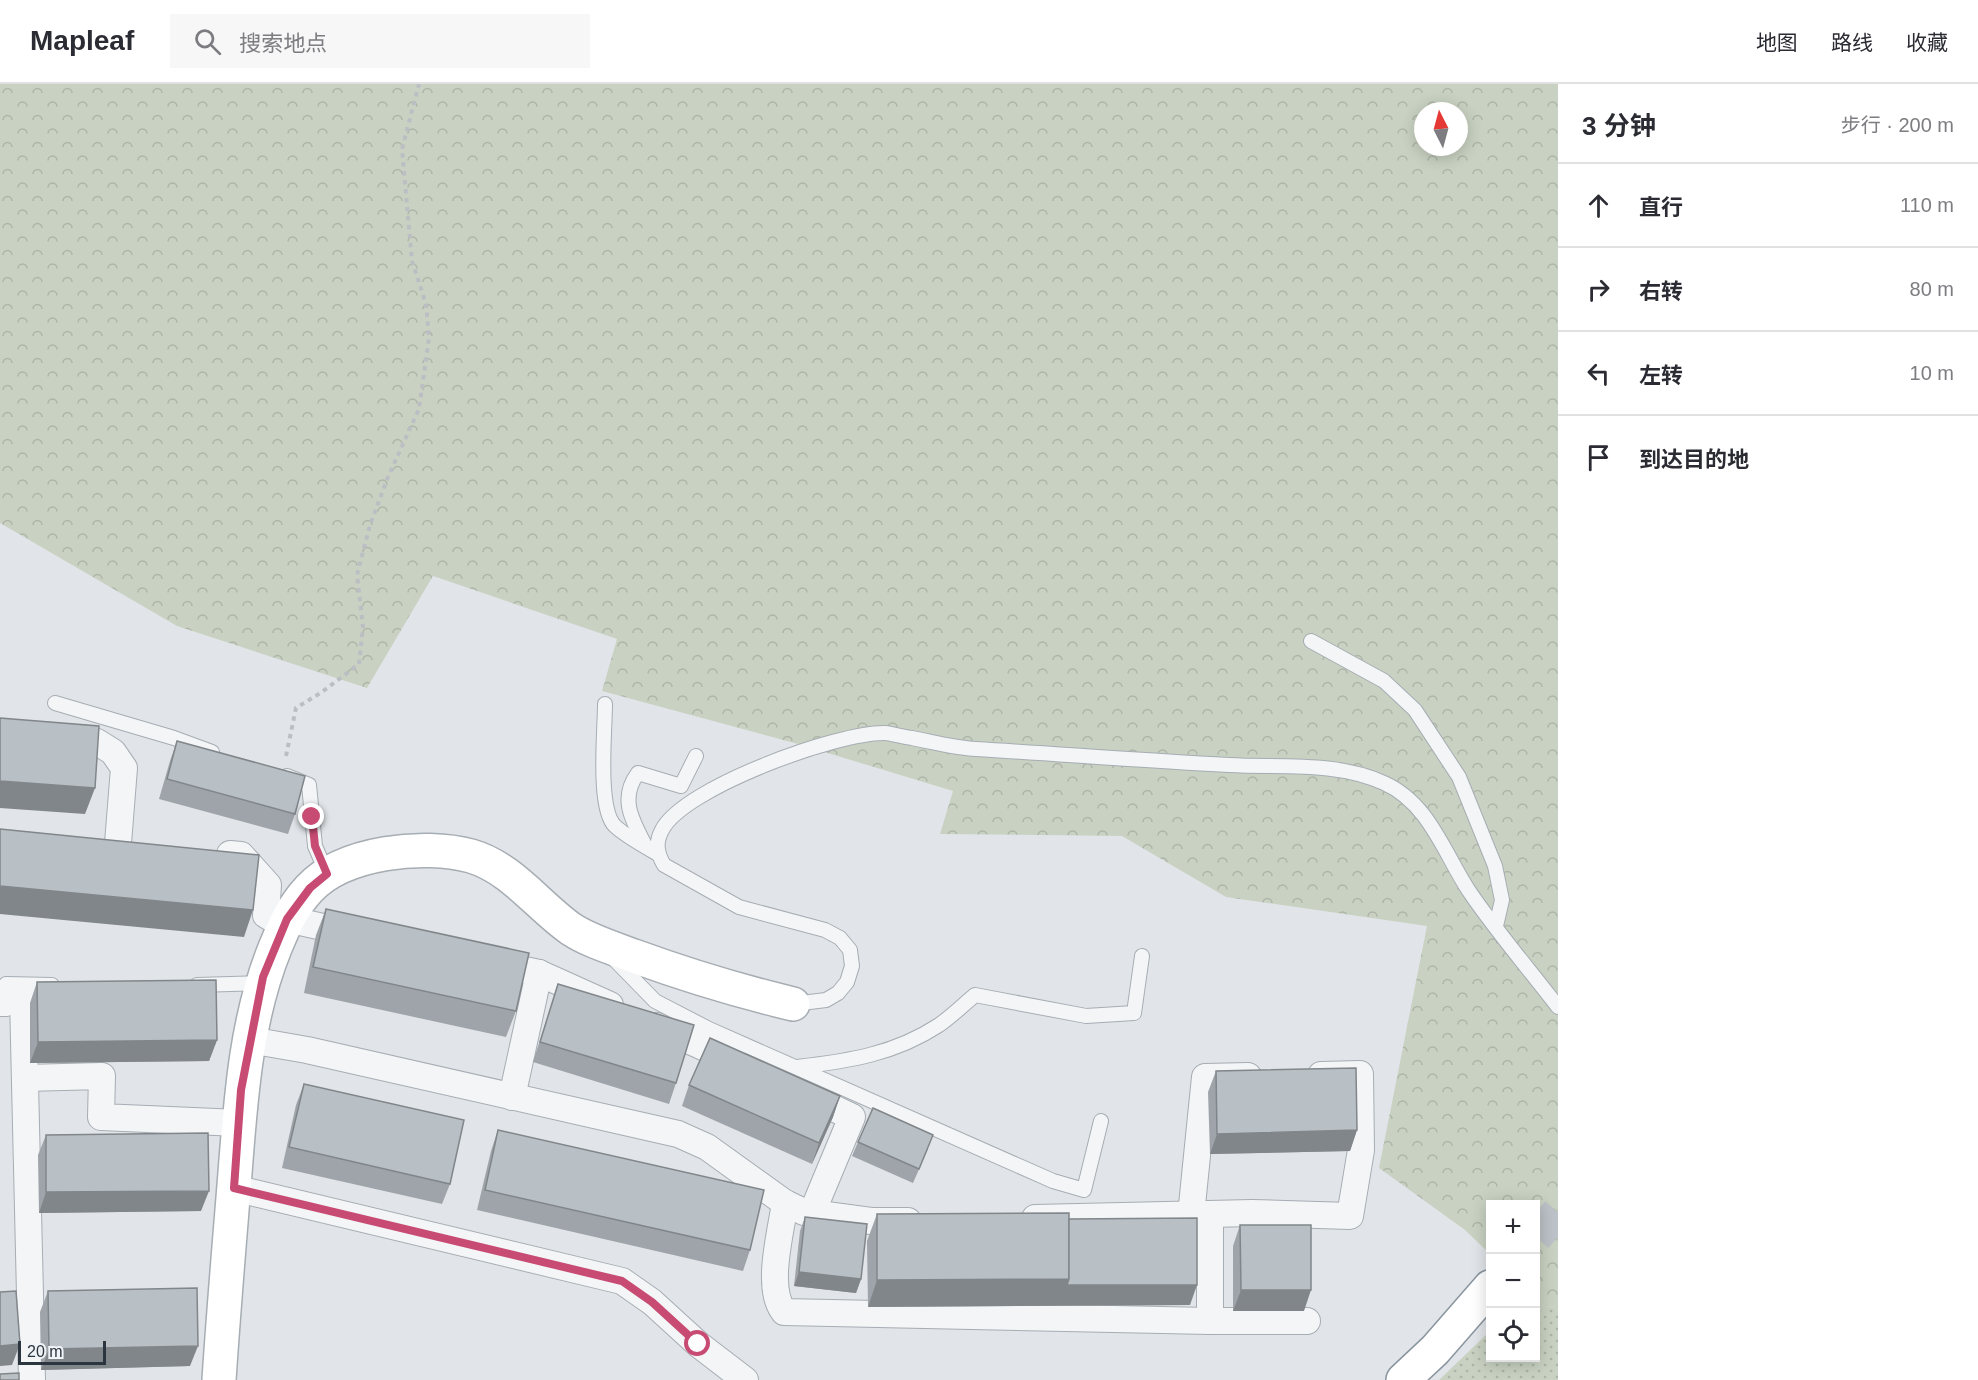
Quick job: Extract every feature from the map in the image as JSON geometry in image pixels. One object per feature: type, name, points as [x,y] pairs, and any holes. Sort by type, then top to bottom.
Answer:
[{"type":"main road","points":[[219,1380],[241,1090],[262,983],[286,922],[310,888],[327,874],[361,858],[391,852],[438,852],[470,856],[499,868],[573,930],[597,941],[740,991],[793,1004]]},
{"type":"main road","points":[[1406,1377],[1435,1350],[1486,1293]]},
{"type":"street","points":[[0,733],[97,742],[113,752],[123,768],[117,843]]},
{"type":"street","points":[[204,851],[241,855],[268,885],[266,915],[286,922],[376,938]]},
{"type":"street","points":[[469,958],[539,973],[852,1117],[812,1213]]},
{"type":"street","points":[[512,1097],[539,973]]},
{"type":"street","points":[[176,990],[218,995]]},
{"type":"street","points":[[32,1380],[42,1301],[38,1149],[25,1078],[23,998],[83,992]]},
{"type":"street","points":[[250,1040],[307,1050],[678,1134],[707,1148],[785,1203],[804,1212],[871,1221],[930,1220]]},
{"type":"street","points":[[1013,1218],[1200,1215],[1252,1213],[1350,1216],[1361,1150],[1360,1074],[1204,1077],[1200,1215],[1210,1321]]},
{"type":"street","points":[[25,1078],[102,1076],[101,1117],[239,1123]]},
{"type":"street","points":[[234,1188],[622,1281],[652,1302],[698,1344],[745,1380]]},
{"type":"street","points":[[785,1203],[775,1290],[778,1305],[784,1312],[1307,1321]]},
{"type":"lane","points":[[1311,641],[1384,681],[1414,710],[1459,777],[1495,866],[1502,900],[1496,926]]},
{"type":"lane","points":[[55,703],[174,738],[222,756]]},
{"type":"lane","points":[[605,704],[606,810],[614,826],[652,850]]},
{"type":"lane","points":[[652,850],[662,828],[673,814],[699,795],[732,779],[796,754],[835,741],[864,735],[886,733],[963,748],[1229,765],[1337,768],[1384,783],[1410,799],[1437,833],[1469,891],[1558,1007]]},
{"type":"lane","points":[[696,756],[681,786],[638,773],[630,783],[627,800],[632,820],[664,865],[739,908],[825,930],[840,938],[850,950],[852,966],[848,982],[838,993],[826,1000],[793,1004]]},
{"type":"lane","points":[[277,773],[309,785],[315,846],[327,874]]},
{"type":"lane","points":[[597,941],[655,1001],[708,1029],[1053,1181],[1084,1190],[1101,1120]]},
{"type":"lane","points":[[795,1068],[852,1061],[889,1050],[938,1025],[975,995],[1086,1016],[1134,1013],[1142,956]]},
{"type":"lane","points":[[0,1009],[7,1009],[6,984],[16,983],[83,992]]},
{"type":"lane","points":[[176,990],[262,983]]},
{"type":"path","points":[[277,773],[296,708],[322,692],[358,664],[363,627],[357,575],[370,525],[388,477],[419,409],[429,338],[426,304],[412,261],[402,148],[419,84]]},
{"type":"green space","points":[[0,84],[1558,84],[1558,1306],[1546,1307],[1540,1304],[1540,1200],[1486,1200],[1486,1250],[1465,1230],[1379,1168],[1427,926],[1226,897],[1122,836],[940,834],[953,791],[798,744],[602,691],[617,639],[433,576],[367,688],[177,626],[0,523]]},
{"type":"green space","points":[[1540,1304],[1546,1307],[1558,1306],[1558,1380],[1439,1380],[1486,1335],[1486,1362],[1540,1362]]},
{"type":"building","points":[[0,718],[99,726],[95,788],[0,781]]},
{"type":"building","points":[[177,741],[305,776],[295,814],[167,779]]},
{"type":"building","points":[[0,829],[259,855],[253,910],[0,886]]},
{"type":"building","points":[[326,909],[529,953],[516,1011],[313,967]]},
{"type":"building","points":[[216,980],[217,1040],[38,1042],[37,982]]},
{"type":"building","points":[[558,984],[694,1025],[676,1083],[540,1042]]},
{"type":"building","points":[[710,1038],[840,1096],[819,1143],[689,1085]]},
{"type":"building","points":[[1356,1068],[1357,1130],[1217,1134],[1216,1071]]},
{"type":"building","points":[[304,1084],[464,1120],[450,1184],[289,1147]]},
{"type":"building","points":[[873,1108],[933,1135],[919,1169],[858,1142]]},
{"type":"building","points":[[498,1130],[764,1190],[750,1250],[485,1190]]},
{"type":"building","points":[[208,1133],[209,1191],[46,1192],[46,1135]]},
{"type":"building","points":[[1069,1213],[1069,1279],[877,1280],[877,1214]]},
{"type":"building","points":[[805,1217],[867,1224],[861,1279],[799,1272]]},
{"type":"building","points":[[1197,1218],[1197,1285],[1067,1285],[1069,1279],[1069,1219]]},
{"type":"building","points":[[1240,1225],[1311,1225],[1311,1290],[1241,1290]]},
{"type":"building","points":[[197,1288],[198,1346],[49,1349],[48,1291]]},
{"type":"building","points":[[16,1291],[20,1344],[0,1346],[0,1292]]},
{"type":"building","points":[[19,1373],[19,1380],[0,1380],[0,1374]]},
{"type":"tunnel","points":[[1540,1232],[1558,1212]]},
{"type":"route","points":[[312,817],[315,846],[327,874],[310,888],[287,919],[263,977],[241,1090],[234,1188],[622,1281],[652,1302],[698,1344]]}]
